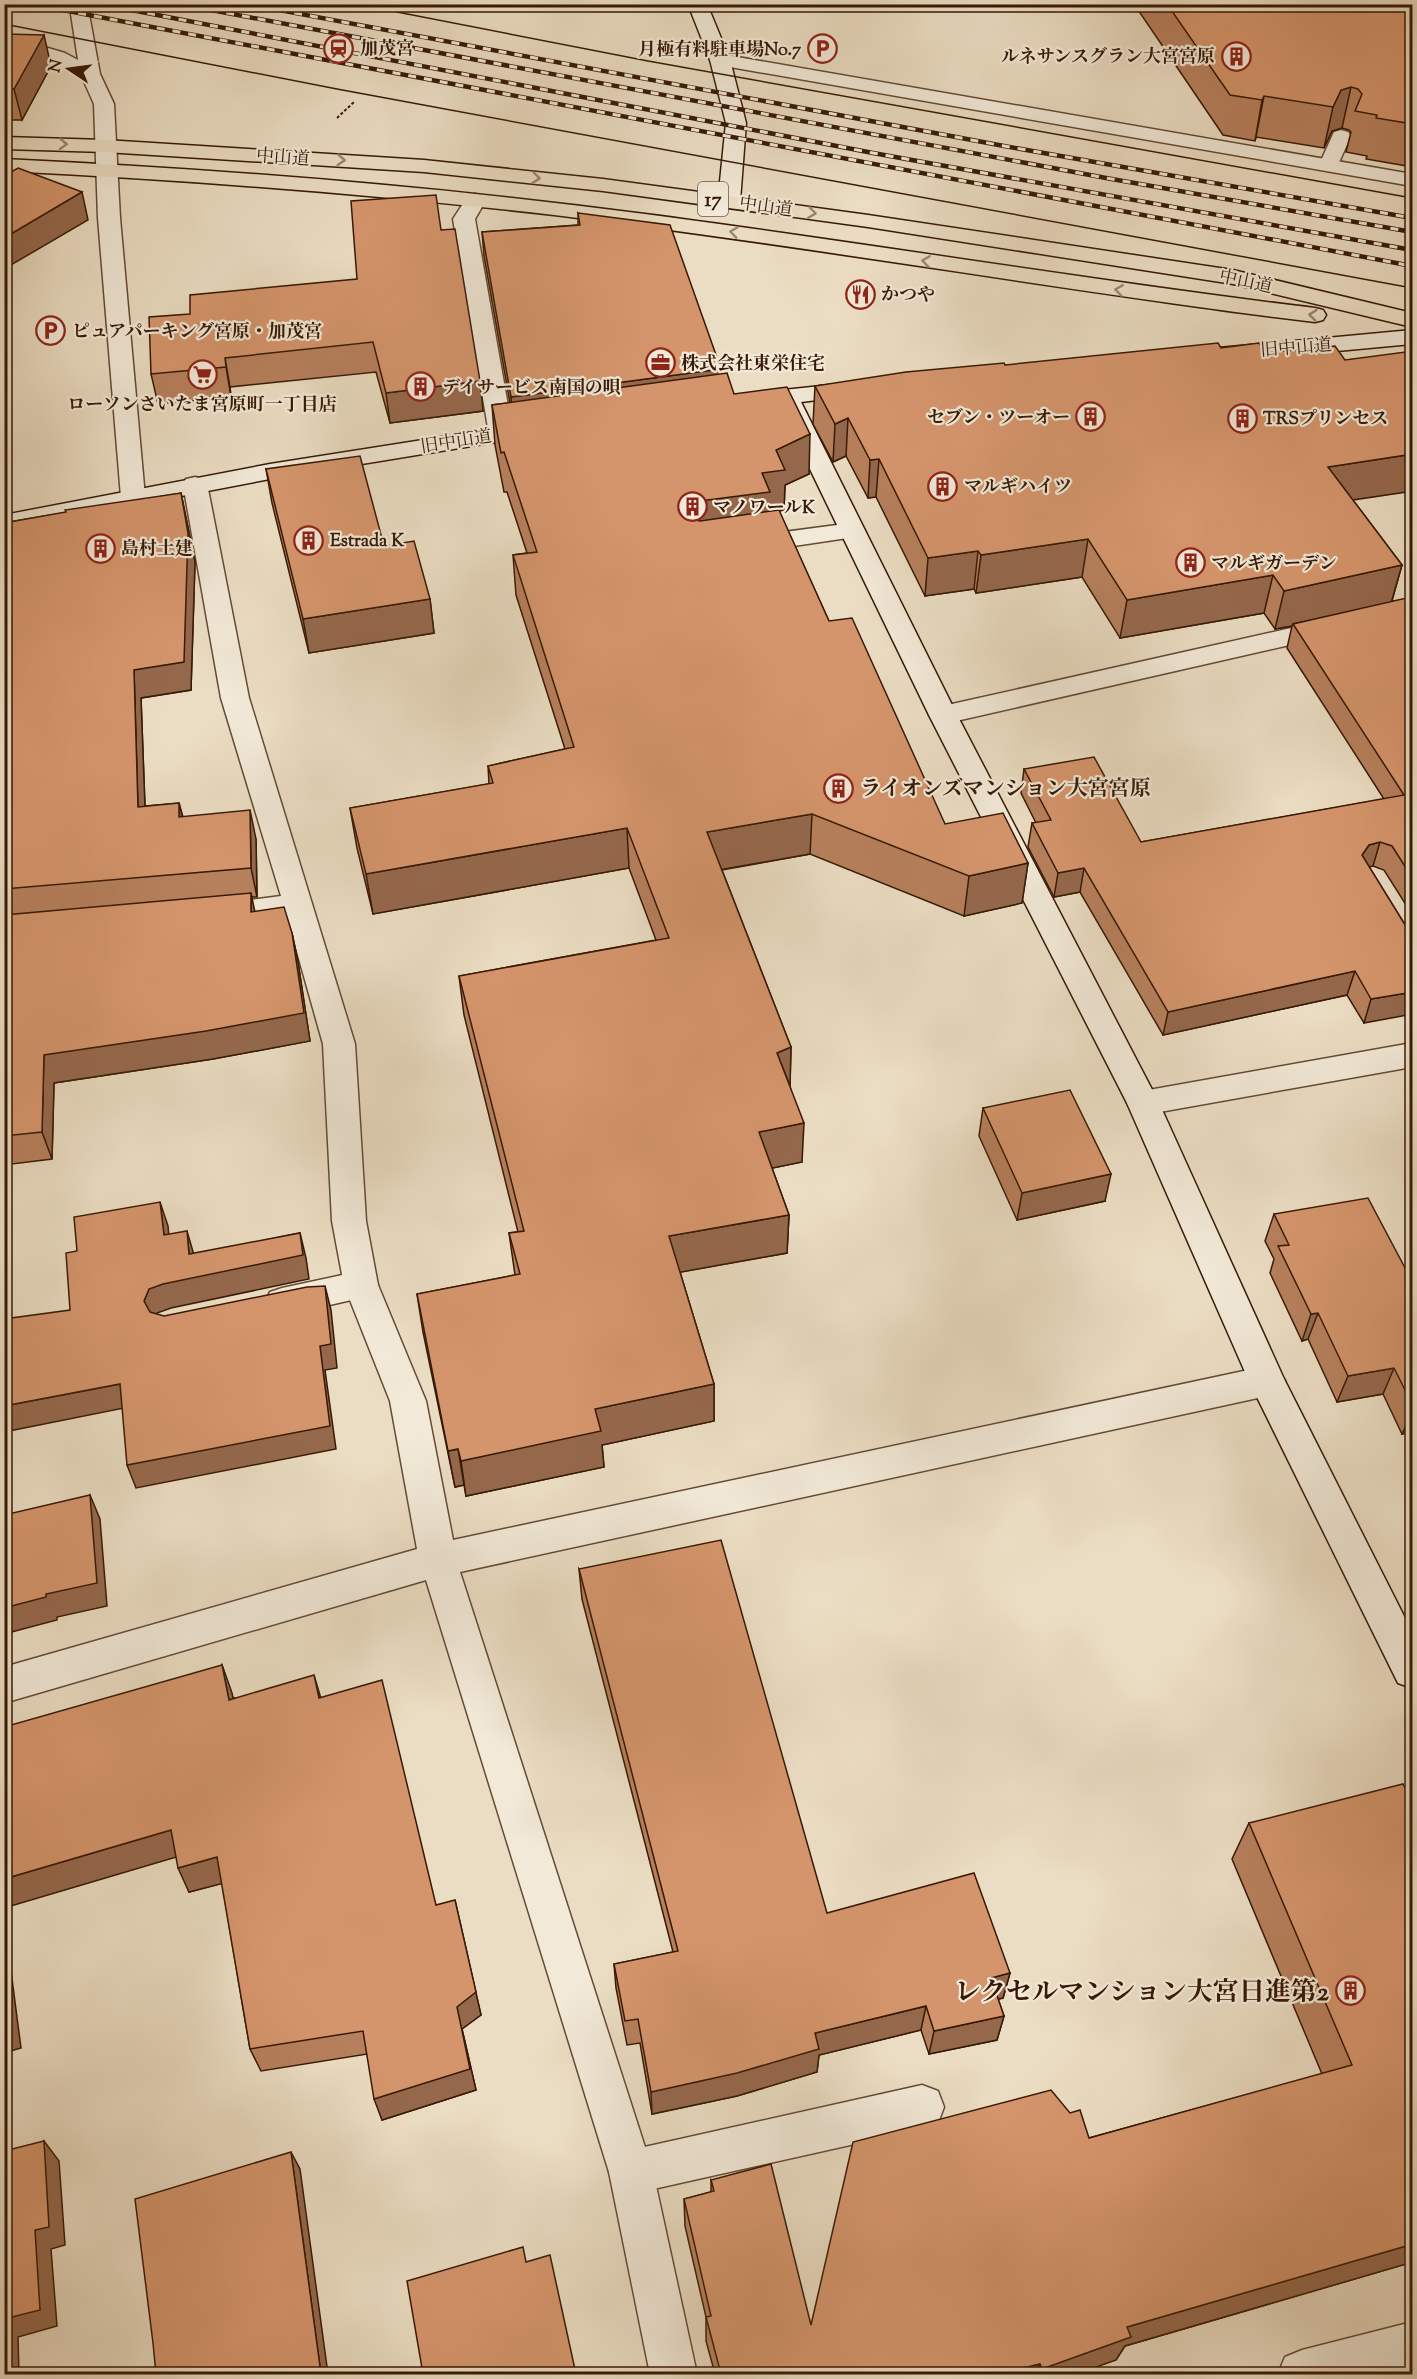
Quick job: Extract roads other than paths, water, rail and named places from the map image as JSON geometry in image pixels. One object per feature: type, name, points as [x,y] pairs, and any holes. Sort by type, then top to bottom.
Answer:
[{"type":"highway","name":"中山道","points":[[4,142],[424,166],[729,201],[1233,277],[1413,320]]},
{"type":"highway","name":"中山道","points":[[4,165],[106,169],[410,192],[736,232],[1219,304],[1413,326]]},
{"type":"street","points":[[83,4],[80,14],[90,74],[104,104],[106,169],[133,497]]},
{"type":"street","points":[[697,4],[720,60],[736,123],[729,201]]},
{"type":"street","points":[[4,41],[57,57],[90,74]]},
{"type":"street","points":[[720,60],[1413,180]]},
{"type":"street","points":[[1329,165],[1341,136]]},
{"type":"street","points":[[475,200],[464,219],[501,434]]},
{"type":"street","name":"旧中山道","points":[[1195,358],[1413,337]]},
{"type":"street","points":[[726,404],[877,387]]},
{"type":"street","points":[[785,396],[944,715],[1143,1103],[1267,1381],[1413,1670]]},
{"type":"street","name":"旧中山道","points":[[4,523],[195,484],[560,426]]},
{"type":"street","points":[[195,484],[235,698],[339,1044],[349,1221],[361,1285],[408,1401],[438,1560],[631,2172],[674,2374]]},
{"type":"street","points":[[723,548],[852,531]]},
{"type":"street","points":[[944,715],[1413,609]]},
{"type":"street","points":[[174,918],[298,904]]},
{"type":"street","points":[[1143,1103],[1413,1055]]},
{"type":"street","points":[[249,1308],[361,1285]]},
{"type":"street","points":[[4,1685],[438,1560],[1267,1381]]},
{"type":"street","points":[[631,2172],[922,2107]]},
{"type":"street","points":[[1302,2374],[1413,2345]]},
{"type":"tram line","points":[[356,4],[648,61],[1412,198]]},
{"type":"tram line","points":[[4,24],[337,89],[1412,288]]},
{"type":"railway","points":[[31,4],[1412,266]]},
{"type":"railway","points":[[100,4],[873,153],[1412,250]]},
{"type":"railway","points":[[179,4],[1106,178],[1412,232]]},
{"type":"railway","points":[[247,4],[1004,146],[1412,218]]},
{"type":"place","name":"加茂宮","points":[[339,48]]},
{"type":"place","name":"月極有料駐車場No.7","points":[[822,49]]},
{"type":"place","name":"ルネサンスグラン大宮宮原","points":[[1236,56]]},
{"type":"place","name":"かつや","points":[[860,294]]},
{"type":"place","name":"ピュアパーキング宮原・加茂宮","points":[[51,331]]},
{"type":"place","name":"株式会社東栄住宅","points":[[660,363]]},
{"type":"place","name":"ローソンさいたま宮原町一丁目店","points":[[202,375]]},
{"type":"place","name":"デイサービス南国の唄","points":[[421,387]]},
{"type":"place","name":"セブン・ツーオー","points":[[1091,417]]},
{"type":"place","name":"TRSプリンセス","points":[[1242,418]]},
{"type":"place","name":"マルギハイツ","points":[[943,486]]},
{"type":"place","name":"マノワールK","points":[[692,507]]},
{"type":"place","name":"Estrada K","points":[[309,540]]},
{"type":"place","name":"島村土建","points":[[100,548]]},
{"type":"place","name":"マルギガーデン","points":[[1190,563]]},
{"type":"place","name":"ライオンズマンション大宮宮原","points":[[839,788]]},
{"type":"place","name":"レクセルマンション大宮日進第2","points":[[1350,1991]]}]
